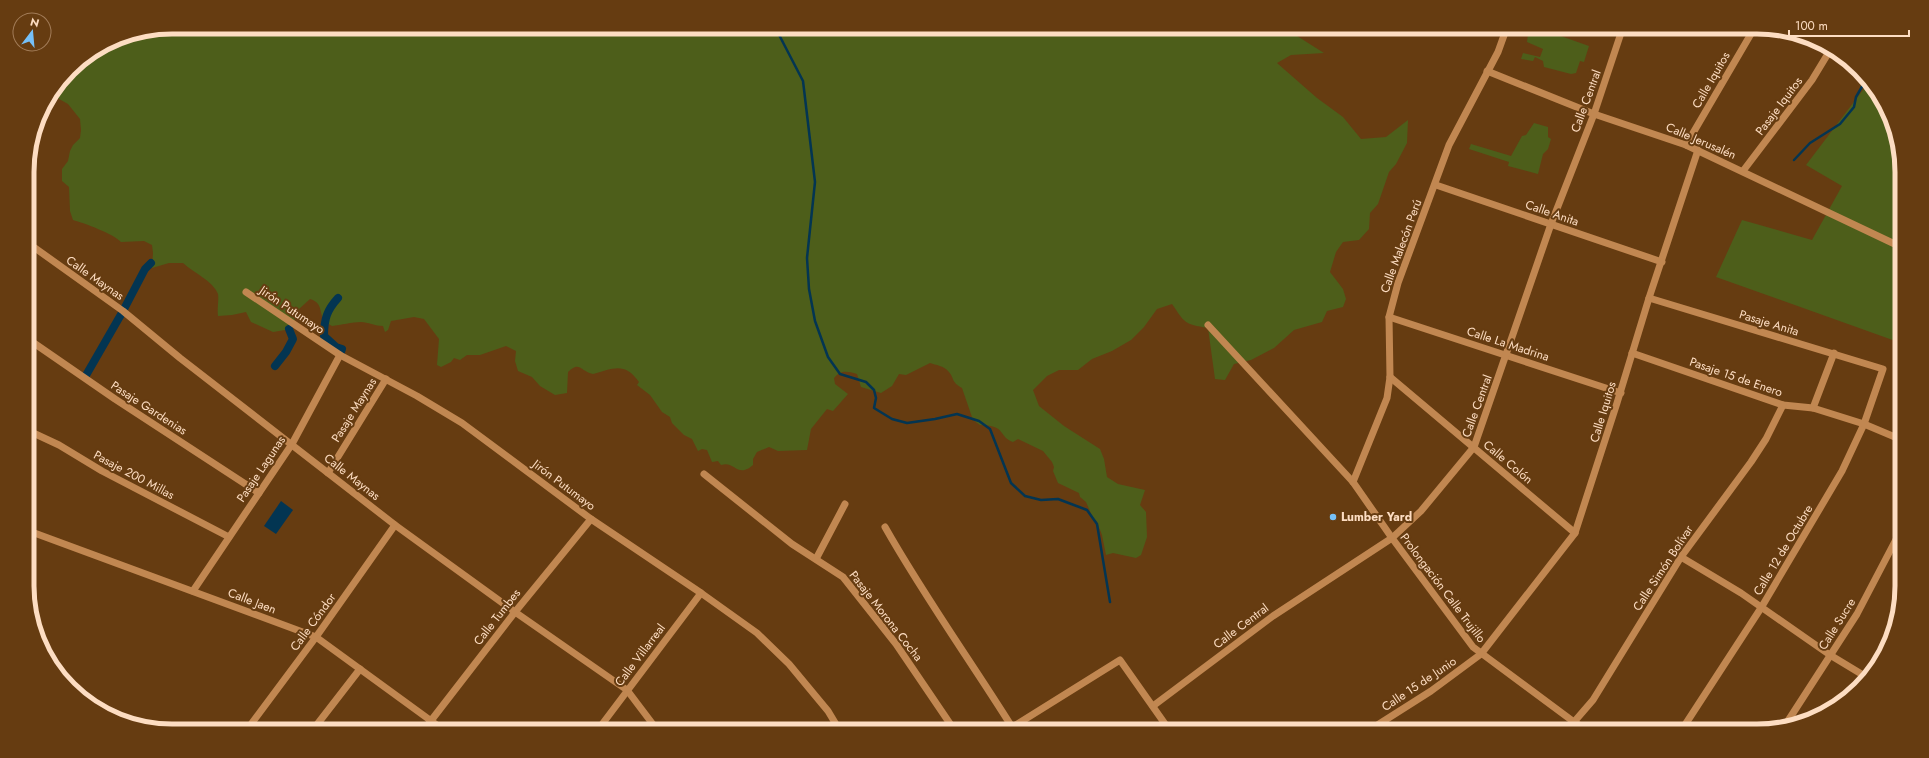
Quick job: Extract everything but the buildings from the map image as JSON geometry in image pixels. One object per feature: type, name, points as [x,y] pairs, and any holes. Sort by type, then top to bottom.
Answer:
[{"type":"street","name":"Calle Malecón Perú","points":[[1354,482],[1387,398],[1390,377],[1388,317],[1398,283],[1436,185],[1449,145],[1498,52],[1504,34]]},
{"type":"street","name":"Calle Central","points":[[1153,706],[1273,616],[1392,538],[1421,511],[1474,447],[1551,224],[1594,114],[1621,34]]},
{"type":"street","name":"Calle Iquitos","points":[[1686,145],[1751,34]]},
{"type":"street","name":"Pasaje Iquitos","points":[[1743,171],[1812,80],[1828,54]]},
{"type":"street","name":"Calle Jerusalén","points":[[1487,71],[1594,114],[1698,150],[1895,244]]},
{"type":"street","name":"Calle Iquitos","points":[[1481,654],[1575,533],[1649,298],[1698,150]]},
{"type":"street","name":"Calle Anita","points":[[1436,185],[1662,262]]},
{"type":"street","name":"Calle Maynas","points":[[34,247],[123,312],[395,525],[515,612],[627,690],[653,724]]},
{"type":"street","name":"Jirón Putumayo","points":[[246,292],[340,355],[386,379],[462,423],[591,519],[701,593],[757,633],[784,659],[828,712],[836,724]]},
{"type":"street","name":"Pasaje Anita","points":[[1649,298],[1883,369]]},
{"type":"street","name":"Calle La Madrina","points":[[1388,317],[1620,393]]},
{"type":"street","name":"Prolongación Calle Trujillo","points":[[1208,326],[1354,482],[1392,538],[1473,647],[1577,724]]},
{"type":"street","name":"Pasaje Gardenias","points":[[34,343],[115,399],[259,492]]},
{"type":"street","name":"Pasaje 15 de Enero","points":[[1632,353],[1783,405],[1813,408],[1864,424],[1895,437]]},
{"type":"street","points":[[1813,408],[1834,353]]},
{"type":"street","name":"Pasaje Lagunas","points":[[193,590],[292,444],[340,355]]},
{"type":"street","name":"Calle 12 de Octubre","points":[[1686,724],[1761,608],[1842,471],[1864,424],[1883,369]]},
{"type":"street","name":"Calle Colón","points":[[1390,377],[1575,533]]},
{"type":"street","name":"Pasaje Maynas","points":[[328,472],[386,379]]},
{"type":"street","name":"Calle Simón Bolívar","points":[[1574,722],[1597,694],[1681,556],[1766,439],[1783,405]]},
{"type":"street","name":"Pasaje 200 Millas","points":[[34,433],[59,445],[102,471],[229,538]]},
{"type":"street","name":"Pasaje Morona Cocha","points":[[704,474],[792,544],[843,577],[896,644],[950,724]]},
{"type":"street","points":[[816,559],[845,504]]},
{"type":"street","name":"Calle Tumbes","points":[[427,724],[515,612],[591,519]]},
{"type":"street","name":"Calle Cóndor","points":[[251,724],[316,637],[395,525]]},
{"type":"street","points":[[885,527],[913,576],[986,684],[1006,724]]},
{"type":"street","name":"Calle Jaen","points":[[34,533],[193,590],[316,637],[435,724]]},
{"type":"street","name":"Calle Sucre","points":[[1789,720],[1858,614],[1895,544]]},
{"type":"street","points":[[1681,556],[1830,655],[1862,675]]},
{"type":"street","name":"Calle Villarreal","points":[[602,724],[701,593]]},
{"type":"street","name":"Calle 15 de Junio","points":[[1379,724],[1431,691],[1481,654]]},
{"type":"street","points":[[1017,724],[1120,660],[1165,724]]},
{"type":"street","points":[[317,724],[360,669]]},
{"type":"green space","points":[[1294,34],[1324,53],[1291,55],[1277,63],[1317,98],[1343,117],[1361,139],[1386,137],[1408,120],[1407,143],[1396,164],[1389,172],[1378,204],[1370,213],[1369,229],[1359,240],[1343,242],[1336,252],[1330,272],[1343,289],[1346,299],[1343,307],[1327,311],[1322,322],[1294,330],[1274,348],[1251,360],[1234,364],[1225,380],[1215,379],[1208,328],[1186,322],[1172,304],[1157,309],[1144,327],[1131,340],[1112,351],[1092,359],[1078,370],[1059,370],[1047,376],[1033,390],[1039,406],[1064,426],[1100,449],[1104,459],[1107,477],[1118,484],[1145,490],[1140,505],[1146,512],[1147,537],[1141,555],[1136,558],[1113,553],[1106,555],[1102,535],[1086,502],[1080,497],[1079,493],[1058,483],[1053,471],[1054,467],[1052,462],[1043,451],[1018,439],[1013,442],[1008,440],[998,429],[980,425],[973,420],[962,388],[954,381],[946,369],[930,363],[906,375],[899,374],[892,386],[881,393],[861,387],[857,374],[841,372],[834,378],[835,384],[848,394],[833,411],[827,409],[811,429],[807,450],[778,451],[769,447],[757,452],[753,459],[753,465],[748,469],[740,470],[730,465],[721,465],[718,461],[712,462],[707,450],[702,449],[698,451],[692,439],[684,435],[672,423],[670,417],[662,412],[650,395],[637,385],[639,382],[634,376],[629,371],[624,369],[619,368],[593,374],[575,367],[568,372],[567,393],[555,395],[540,386],[532,377],[518,371],[515,361],[516,351],[506,346],[480,355],[467,355],[460,360],[454,358],[451,362],[441,367],[437,365],[439,339],[424,319],[414,317],[391,321],[388,330],[385,332],[383,326],[364,322],[354,322],[332,326],[322,317],[319,305],[310,299],[299,309],[291,329],[273,332],[251,322],[246,312],[218,316],[218,294],[216,289],[208,281],[183,263],[169,263],[152,268],[152,245],[144,241],[121,242],[106,232],[73,220],[70,211],[69,187],[62,181],[62,169],[68,161],[73,145],[80,138],[81,130],[80,119],[68,104],[56,97],[68,81],[81,68],[95,57],[111,48],[128,41],[154,35]]},
{"type":"green space","points":[[1528,34],[1555,34],[1589,46],[1584,62],[1580,61],[1576,73],[1571,74],[1544,67],[1543,61],[1535,57],[1533,61],[1521,59],[1523,53],[1540,57],[1543,49],[1527,42]]},
{"type":"green space","points":[[1865,87],[1877,103],[1884,119],[1894,154],[1895,341],[1716,277],[1742,220],[1812,240],[1842,186],[1806,165]]},
{"type":"green space","points":[[1534,123],[1548,127],[1548,137],[1551,139],[1548,149],[1543,154],[1538,174],[1508,166],[1509,162],[1469,149],[1471,144],[1511,156],[1522,136],[1526,135]]},
{"type":"water","points":[[281,501],[293,510],[276,534],[264,526]]},
{"type":"waterway","points":[[779,34],[803,81],[815,182],[807,258],[809,289],[815,321],[828,357],[840,374],[866,382],[874,390],[876,398],[874,408],[892,419],[907,423],[957,414],[979,421],[990,429],[1011,483],[1025,496],[1041,500],[1058,499],[1087,510],[1097,524],[1110,602]]},
{"type":"waterway","points":[[1794,160],[1810,143],[1840,124],[1854,107],[1856,97],[1863,84]]},
{"type":"waterway","points":[[85,377],[145,269],[151,263]]},
{"type":"waterway","points":[[338,298],[327,315],[324,336],[336,347],[342,349],[340,355]]},
{"type":"waterway","points":[[275,366],[286,352],[293,339],[289,329]]},
{"type":"place","name":"Lumber Yard","points":[[1333,517]]}]
